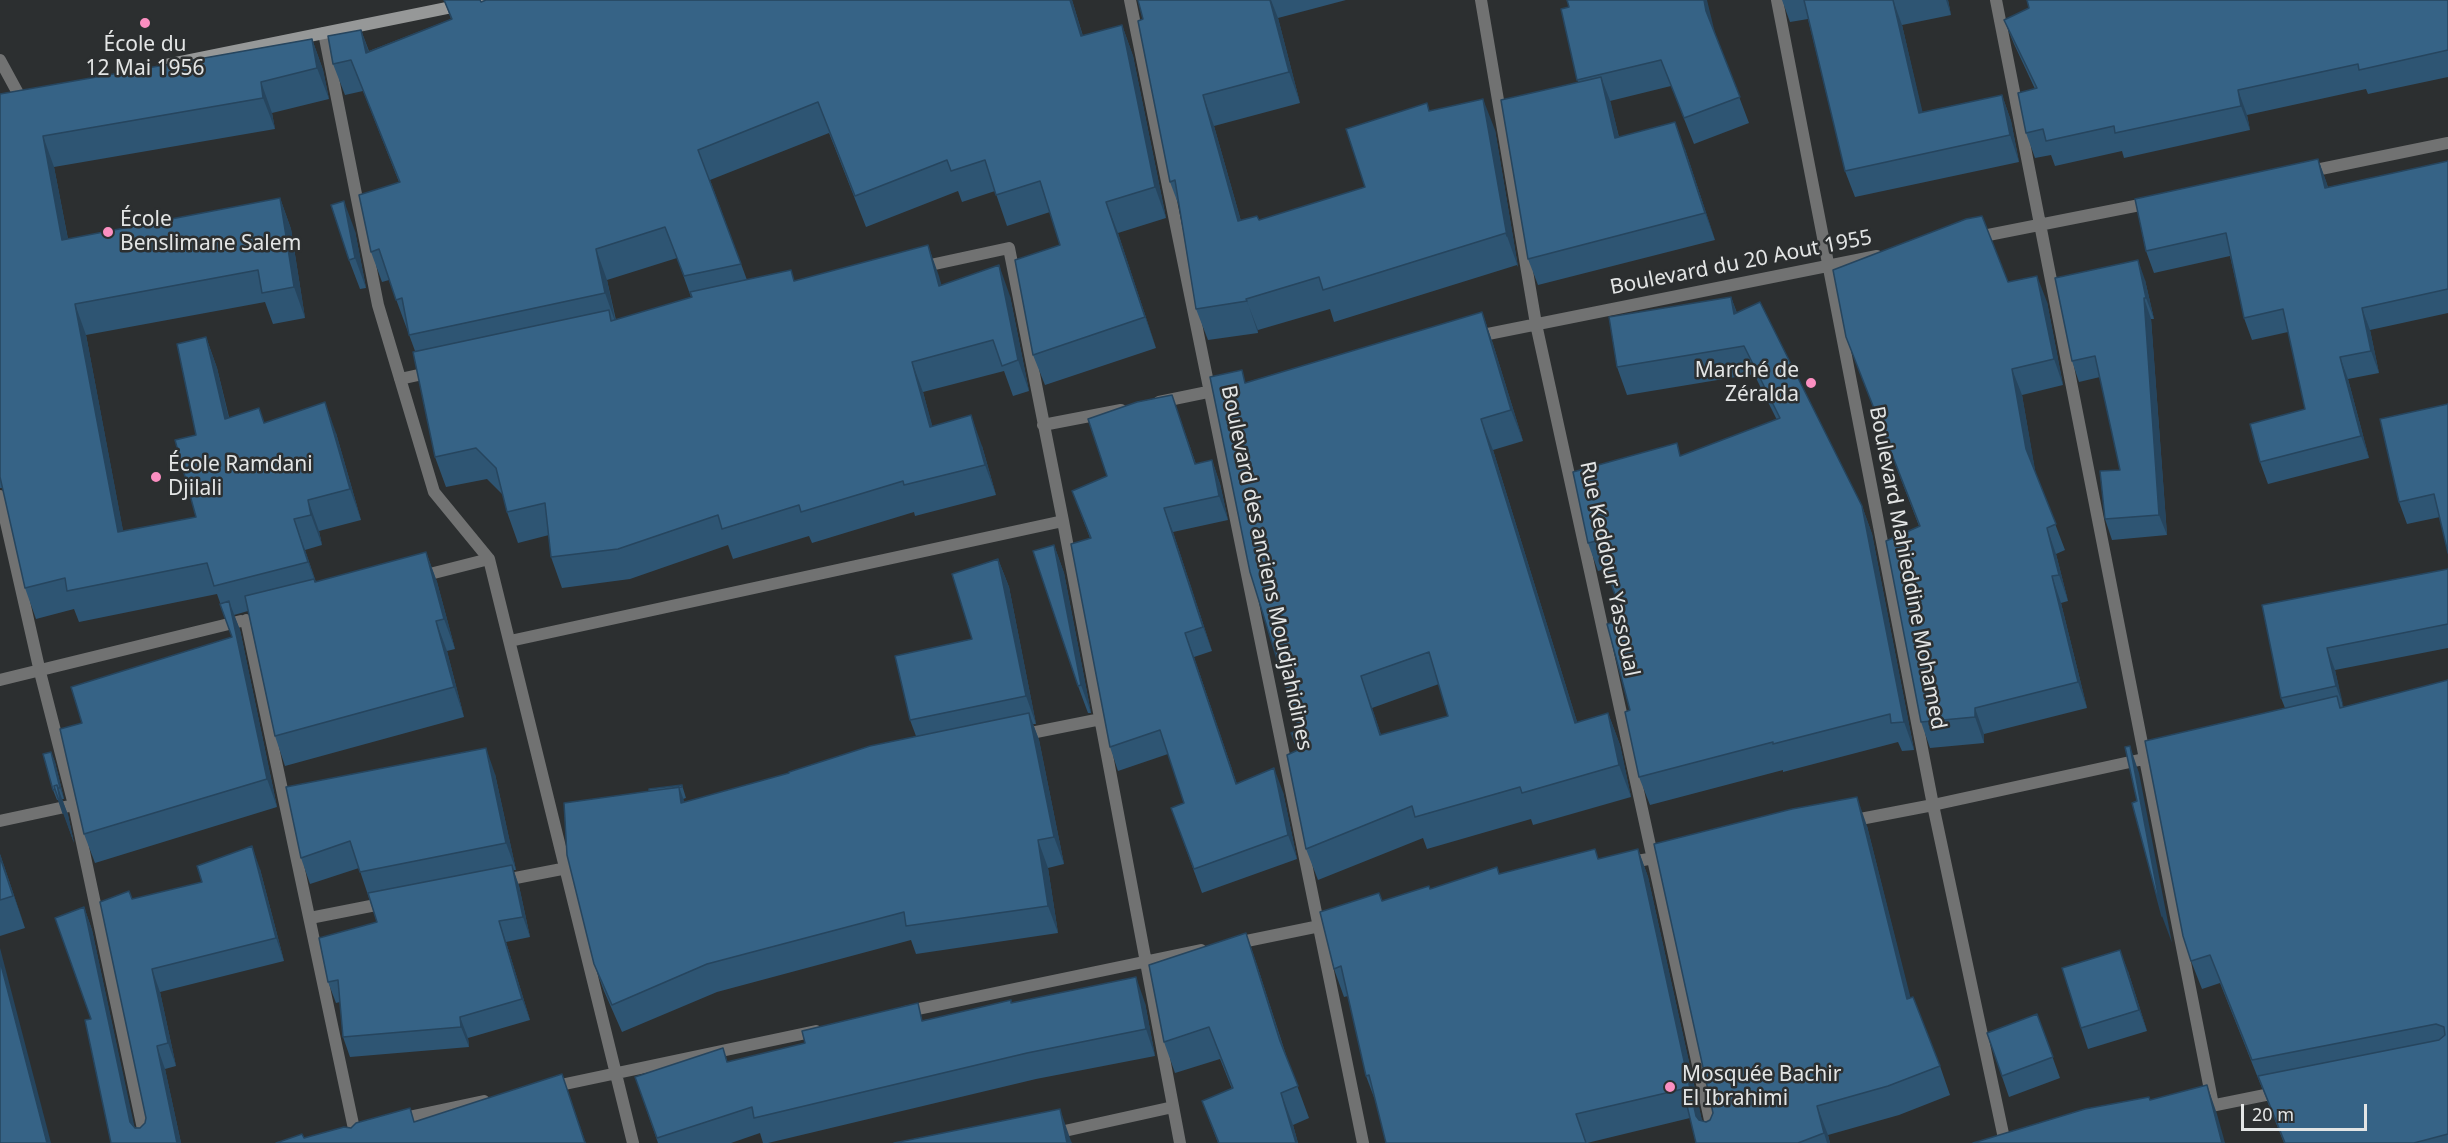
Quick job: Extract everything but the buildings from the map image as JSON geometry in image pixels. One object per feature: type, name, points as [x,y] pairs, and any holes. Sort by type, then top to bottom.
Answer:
[{"type":"street","points":[[148,69],[486,0]]},
{"type":"street","name":"Boulevard des anciens Moudjahidines","points":[[1130,0],[1363,1143]]},
{"type":"street","name":"Rue Keddour Yassoual","points":[[1481,0],[1536,324],[1714,1143]]},
{"type":"street","name":"Boulevard Mahieddine Mohamed","points":[[1777,0],[1933,805],[2005,1143]]},
{"type":"street","points":[[1996,0],[2213,1105]]},
{"type":"street","points":[[324,33],[378,305],[434,492],[489,559],[561,823],[567,868],[633,1143]]},
{"type":"street","points":[[0,60],[20,95]]},
{"type":"street","points":[[2296,173],[2448,143]]},
{"type":"street","points":[[1958,241],[2168,199]]},
{"type":"street","points":[[903,271],[1009,248],[1101,719],[1180,1143]]},
{"type":"street","name":"Boulevard du 20 Aout 1955","points":[[1466,338],[1887,254]]},
{"type":"street","points":[[400,379],[447,369]]},
{"type":"street","points":[[1043,425],[1245,384]]},
{"type":"street","points":[[0,496],[40,672],[74,805],[146,1143]]},
{"type":"street","points":[[510,640],[1063,521]]},
{"type":"street","points":[[408,579],[489,559]]},
{"type":"street","points":[[0,680],[252,618],[310,918],[357,1143]]},
{"type":"street","points":[[1010,738],[1101,719]]},
{"type":"street","points":[[1839,823],[1933,805],[2180,751]]},
{"type":"street","points":[[0,821],[74,805]]},
{"type":"street","points":[[1618,865],[1688,852]]},
{"type":"street","points":[[485,884],[567,868]]},
{"type":"street","points":[[310,918],[403,900]]},
{"type":"street","points":[[894,1014],[1353,919]]},
{"type":"street","points":[[537,1090],[825,1029]]},
{"type":"street","points":[[2190,1110],[2295,1089]]},
{"type":"street","points":[[389,1122],[492,1099]]},
{"type":"street","points":[[1041,1136],[1173,1107]]},
{"type":"place","name":"École du 12 Mai 1956","points":[[145,23]]},
{"type":"place","name":"École Benslimane Salem","points":[[108,232]]},
{"type":"place","name":"Marché de Zéralda","points":[[1811,383]]},
{"type":"place","name":"École Ramdani Djilali","points":[[156,477]]},
{"type":"place","name":"Mosquée Bachir El Ibrahimi","points":[[1670,1087]]}]
